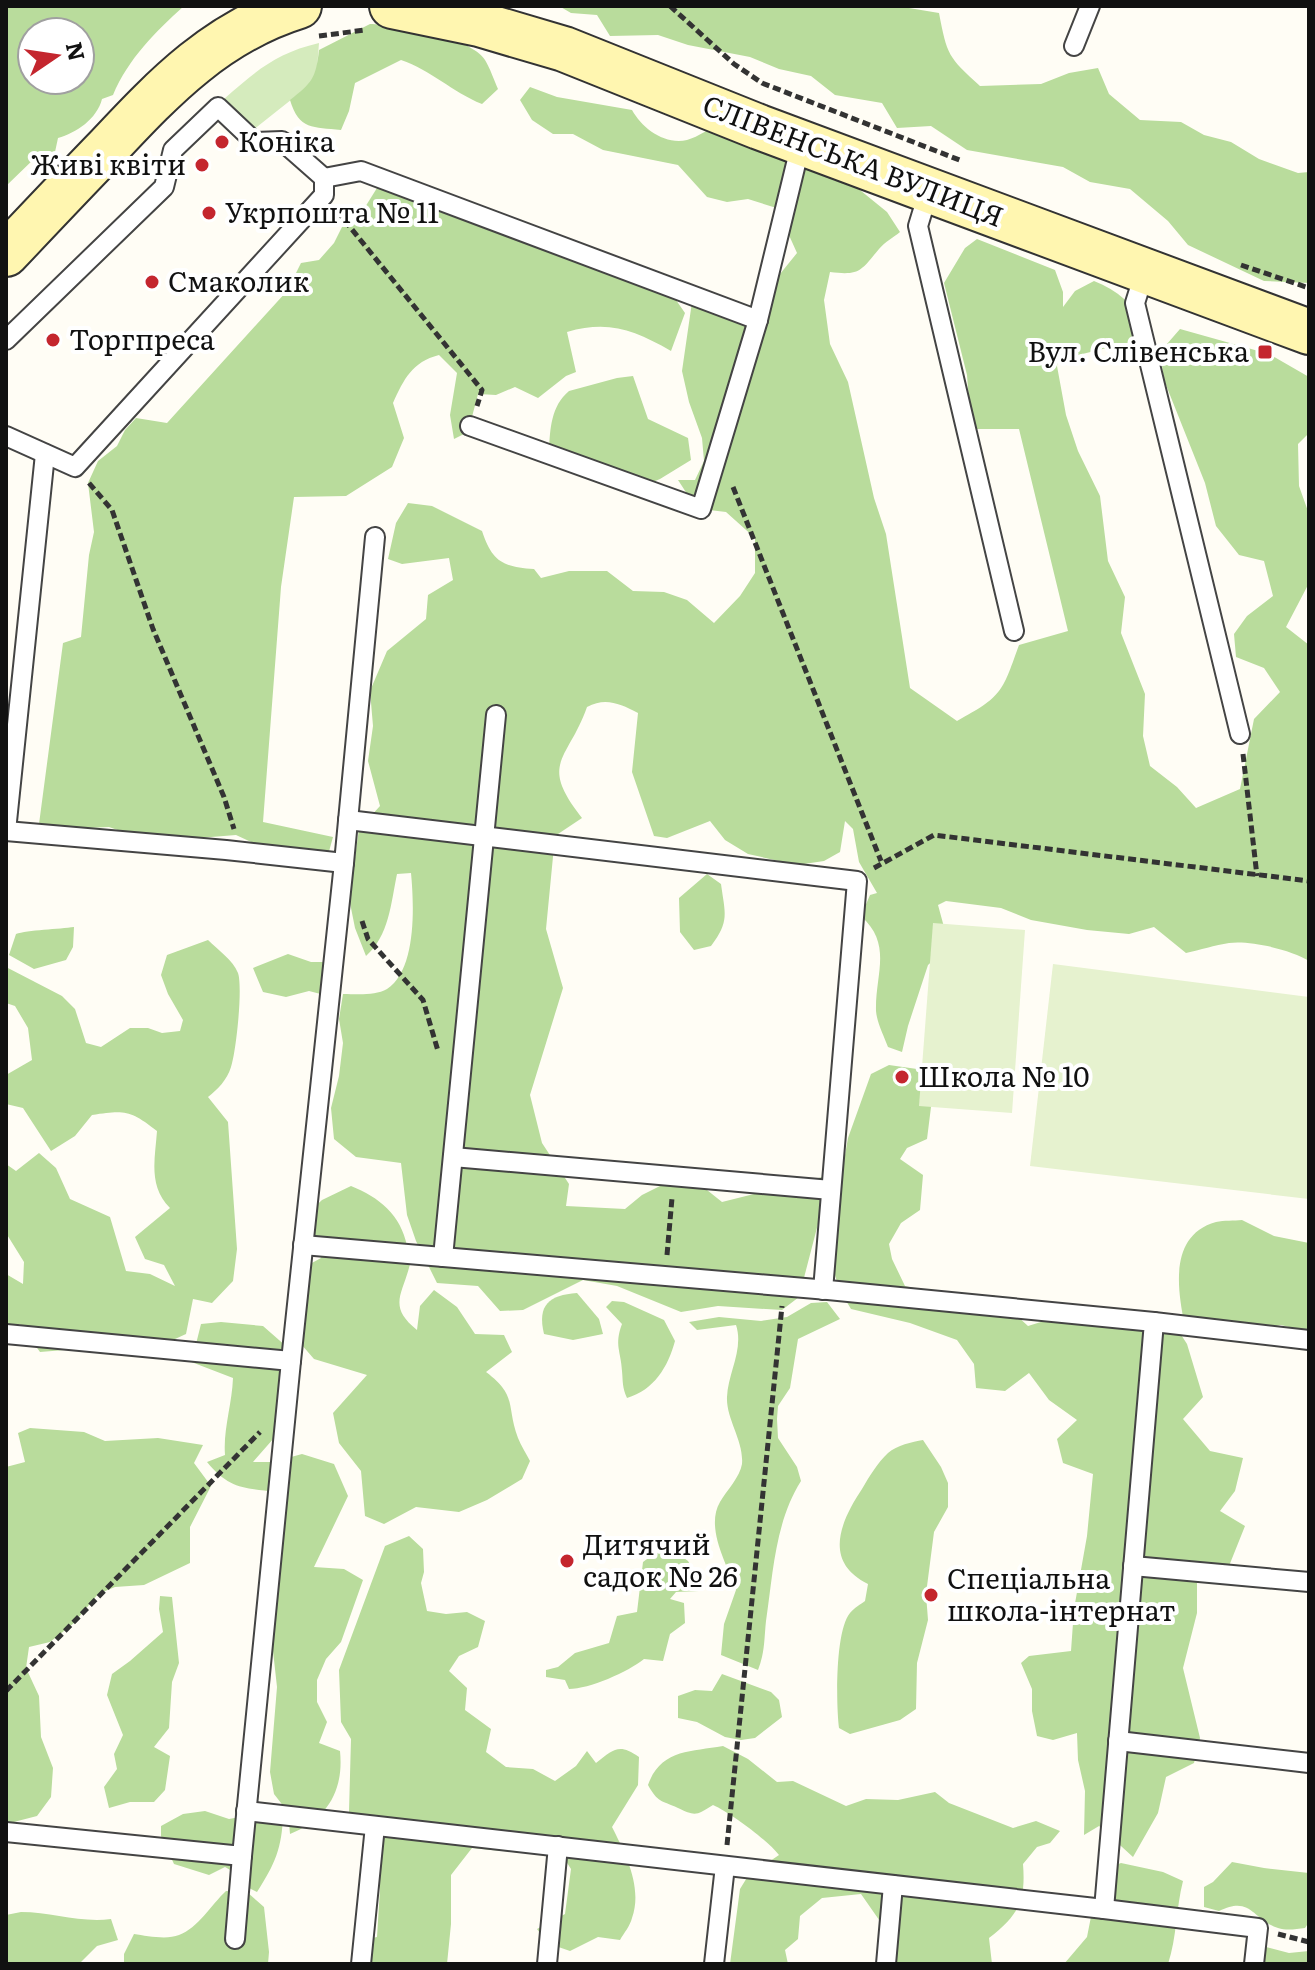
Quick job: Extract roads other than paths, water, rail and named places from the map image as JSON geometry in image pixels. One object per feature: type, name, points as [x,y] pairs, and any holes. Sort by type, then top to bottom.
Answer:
[{"type":"main road","points":[[6,254],[163,88],[211,48],[268,15],[299,6]]},
{"type":"main road","name":"СЛІВЕНСЬКА ВУЛИЦЯ","points":[[392,6],[479,24],[564,49],[801,143],[1309,332]]},
{"type":"lane","points":[[1074,46],[1090,6]]},
{"type":"lane","points":[[6,340],[164,187],[173,150],[218,107],[255,142],[282,141],[324,187]]},
{"type":"lane","points":[[470,426],[701,509],[758,320],[801,143]]},
{"type":"lane","points":[[6,436],[75,467],[324,187],[361,171],[758,320]]},
{"type":"lane","points":[[929,190],[918,226],[1014,631]]},
{"type":"lane","points":[[1145,271],[1135,303],[1240,734]]},
{"type":"lane","points":[[45,454],[6,831],[344,863]]},
{"type":"lane","points":[[235,1939],[375,537]]},
{"type":"lane","points":[[443,1257],[496,715]]},
{"type":"lane","points":[[348,820],[857,881],[823,1290]]},
{"type":"lane","points":[[453,1157],[831,1190]]},
{"type":"lane","points":[[303,1245],[784,1286],[1309,1340]]},
{"type":"lane","points":[[1104,1909],[1154,1322]]},
{"type":"lane","points":[[6,1334],[291,1361]]},
{"type":"lane","points":[[1133,1566],[1309,1582]]},
{"type":"lane","points":[[1118,1741],[1309,1763]]},
{"type":"lane","points":[[246,1811],[1258,1928],[1254,1964]]},
{"type":"lane","points":[[361,1964],[375,1826]]},
{"type":"lane","points":[[6,1832],[242,1856]]},
{"type":"lane","points":[[547,1964],[558,1846]]},
{"type":"lane","points":[[714,1964],[725,1866]]},
{"type":"lane","points":[[886,1964],[893,1885]]},
{"type":"place","name":"Коніка","points":[[222,142]]},
{"type":"place","name":"Живі квіти","points":[[202,165]]},
{"type":"place","name":"Укрпошта № 11","points":[[209,213]]},
{"type":"place","name":"Смаколик","points":[[152,282]]},
{"type":"place","name":"Торгпреса","points":[[53,340]]},
{"type":"place","name":"Вул. Слівенська","points":[[1265,352]]},
{"type":"place","name":"Школа № 10","points":[[902,1077]]},
{"type":"place","name":"Дитячий садок № 26","points":[[567,1561]]},
{"type":"place","name":"Спеціальна школа-інтернат","points":[[931,1595]]}]
